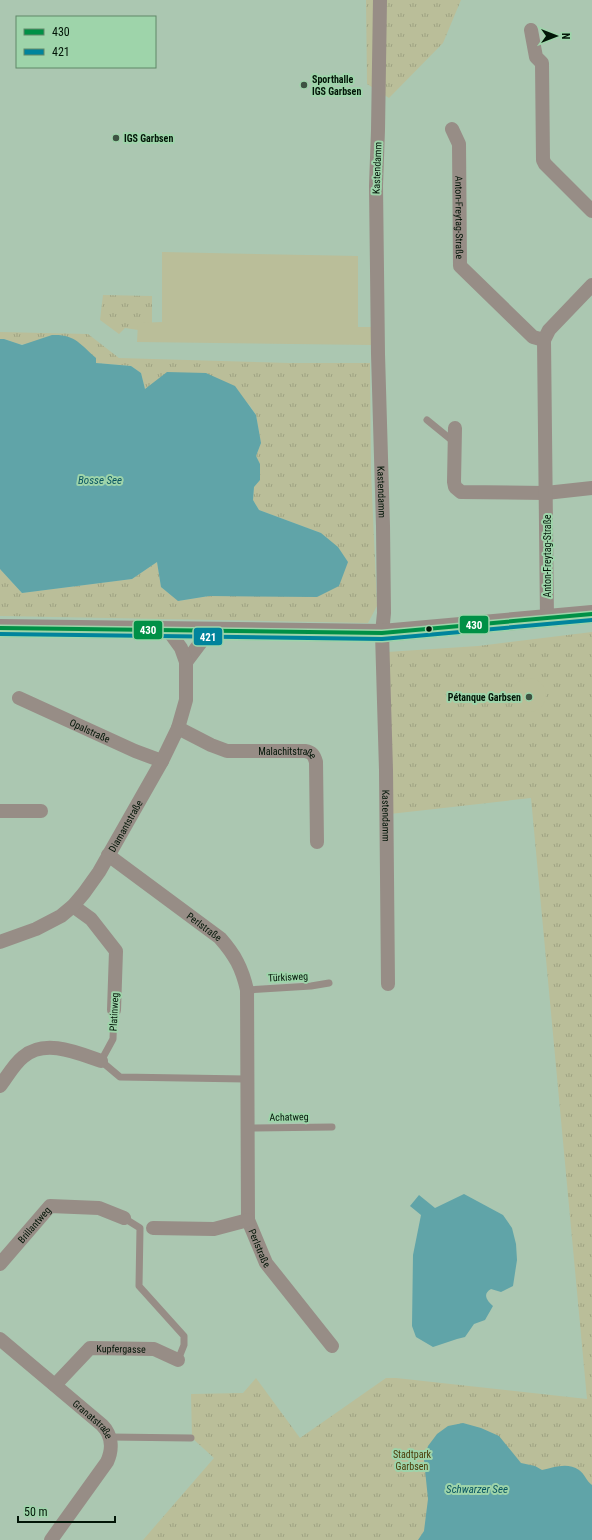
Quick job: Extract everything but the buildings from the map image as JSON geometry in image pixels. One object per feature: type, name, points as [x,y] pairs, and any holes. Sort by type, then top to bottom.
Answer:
[{"type":"street","name":"Kastendamm","points":[[380,0],[376,186],[378,354],[383,533],[384,613],[382,633],[386,763],[388,984]]},
{"type":"street","points":[[531,30],[536,58],[542,63],[543,160],[545,164],[592,212]]},
{"type":"street","name":"Anton-Freytag-Straße","points":[[452,129],[459,144],[460,266],[533,337],[544,340],[547,618]]},
{"type":"street","points":[[544,340],[549,330],[592,285]]},
{"type":"street","points":[[455,428],[454,482],[455,487],[461,492],[546,493],[592,488]]},
{"type":"street","points":[[0,628],[382,633],[592,614]]},
{"type":"street","name":"Diamantstraße","points":[[0,942],[36,929],[61,916],[73,906],[84,893],[108,855],[162,761],[178,728],[186,700],[186,662],[181,648],[168,630]]},
{"type":"street","points":[[186,662],[210,630]]},
{"type":"street","name":"Opalstraße","points":[[19,698],[162,761]]},
{"type":"street","name":"Malachitstraße","points":[[178,728],[210,745],[227,751],[311,752],[315,756],[316,762],[317,842]]},
{"type":"street","points":[[0,810],[41,811]]},
{"type":"street","name":"Perlstraße","points":[[108,855],[220,938],[232,952],[243,972],[247,990],[246,1079],[248,1220],[266,1263],[332,1346]]},
{"type":"street","name":"Platinweg","points":[[73,906],[91,919],[116,951],[114,1010]]},
{"type":"street","points":[[0,1086],[23,1057],[32,1051],[45,1048],[67,1050],[101,1061]]},
{"type":"street","name":"Brillantweg","points":[[0,1264],[50,1206],[98,1208],[124,1218]]},
{"type":"street","points":[[153,1228],[214,1229],[248,1220]]},
{"type":"street","name":"Granatstraße","points":[[0,1339],[102,1425],[108,1431],[110,1437],[111,1450],[107,1462],[51,1540]]},
{"type":"street","name":"Kupfergasse","points":[[55,1385],[90,1348],[154,1349],[178,1360]]},
{"type":"lane","points":[[427,420],[454,442]]},
{"type":"lane","name":"Türkisweg","points":[[247,990],[311,986],[329,983]]},
{"type":"lane","name":"Platinweg","points":[[101,1061],[113,1039],[114,1010]]},
{"type":"lane","points":[[101,1061],[120,1077],[246,1079]]},
{"type":"lane","name":"Achatweg","points":[[247,1128],[332,1127]]},
{"type":"lane","points":[[124,1218],[140,1228],[139,1286],[184,1336],[184,1345],[178,1360]]},
{"type":"lane","points":[[110,1437],[191,1438]]},
{"type":"green space","points":[[366,0],[461,0],[443,43],[389,98],[367,84]]},
{"type":"green space","points":[[162,252],[358,256],[358,327],[371,327],[371,345],[137,342],[138,323],[162,322]]},
{"type":"green space","points":[[103,295],[152,296],[152,323],[138,323],[138,330],[125,328],[119,334],[100,320]]},
{"type":"green space","points":[[0,332],[88,334],[119,358],[289,363],[370,363],[371,471],[377,606],[368,623],[0,616],[0,569],[22,593],[132,579],[157,562],[161,587],[179,601],[209,596],[321,533],[259,510],[253,500],[254,487],[260,480],[260,464],[256,456],[261,443],[256,415],[249,404],[145,389],[141,373],[131,366],[96,363],[25,344],[19,344],[0,339]]},
{"type":"green space","name":"Stadtpark Garbsen","points":[[592,632],[592,1540],[143,1540],[214,1458],[192,1438],[191,1394],[243,1393],[256,1378],[300,1438],[386,1378],[587,1399],[531,798],[390,814],[387,652],[478,646]]},
{"type":"green space","name":"Pétanque Garbsen","points":[[526,678],[532,678],[536,679],[543,685],[546,695],[545,702],[539,709],[532,712],[526,712],[522,711],[515,705],[512,698],[512,692],[513,688],[519,681]]},
{"type":"water","name":"Bosse See","points":[[52,335],[66,336],[77,341],[96,358],[96,363],[131,366],[141,373],[145,389],[167,372],[206,373],[235,386],[256,415],[261,443],[256,456],[260,464],[260,480],[254,487],[253,500],[259,510],[321,533],[338,547],[348,562],[339,586],[317,597],[209,596],[178,601],[161,587],[157,562],[132,579],[22,593],[0,569],[0,339],[22,345]]},
{"type":"water","points":[[464,1194],[503,1215],[512,1228],[516,1244],[517,1260],[513,1286],[501,1292],[491,1289],[488,1291],[486,1298],[493,1306],[485,1320],[474,1324],[465,1337],[433,1347],[416,1337],[412,1326],[413,1255],[421,1215],[410,1206],[419,1195],[435,1208]]},
{"type":"water","name":"Schwarzer See","points":[[463,1423],[481,1428],[499,1436],[521,1463],[535,1466],[542,1470],[570,1466],[581,1472],[592,1485],[592,1540],[418,1540],[424,1531],[428,1499],[424,1460],[428,1446],[437,1434],[448,1426]]},
{"type":"transit line","name":"430","points":[[0,628],[382,633],[592,614]]},
{"type":"transit line","name":"421","points":[[0,634],[382,639],[592,620]]},
{"type":"place","name":"Sporthalle IGS Garbsen","points":[[304,85]]},
{"type":"place","name":"IGS Garbsen","points":[[116,138]]},
{"type":"place","name":"Pétanque Garbsen","points":[[529,697]]}]
